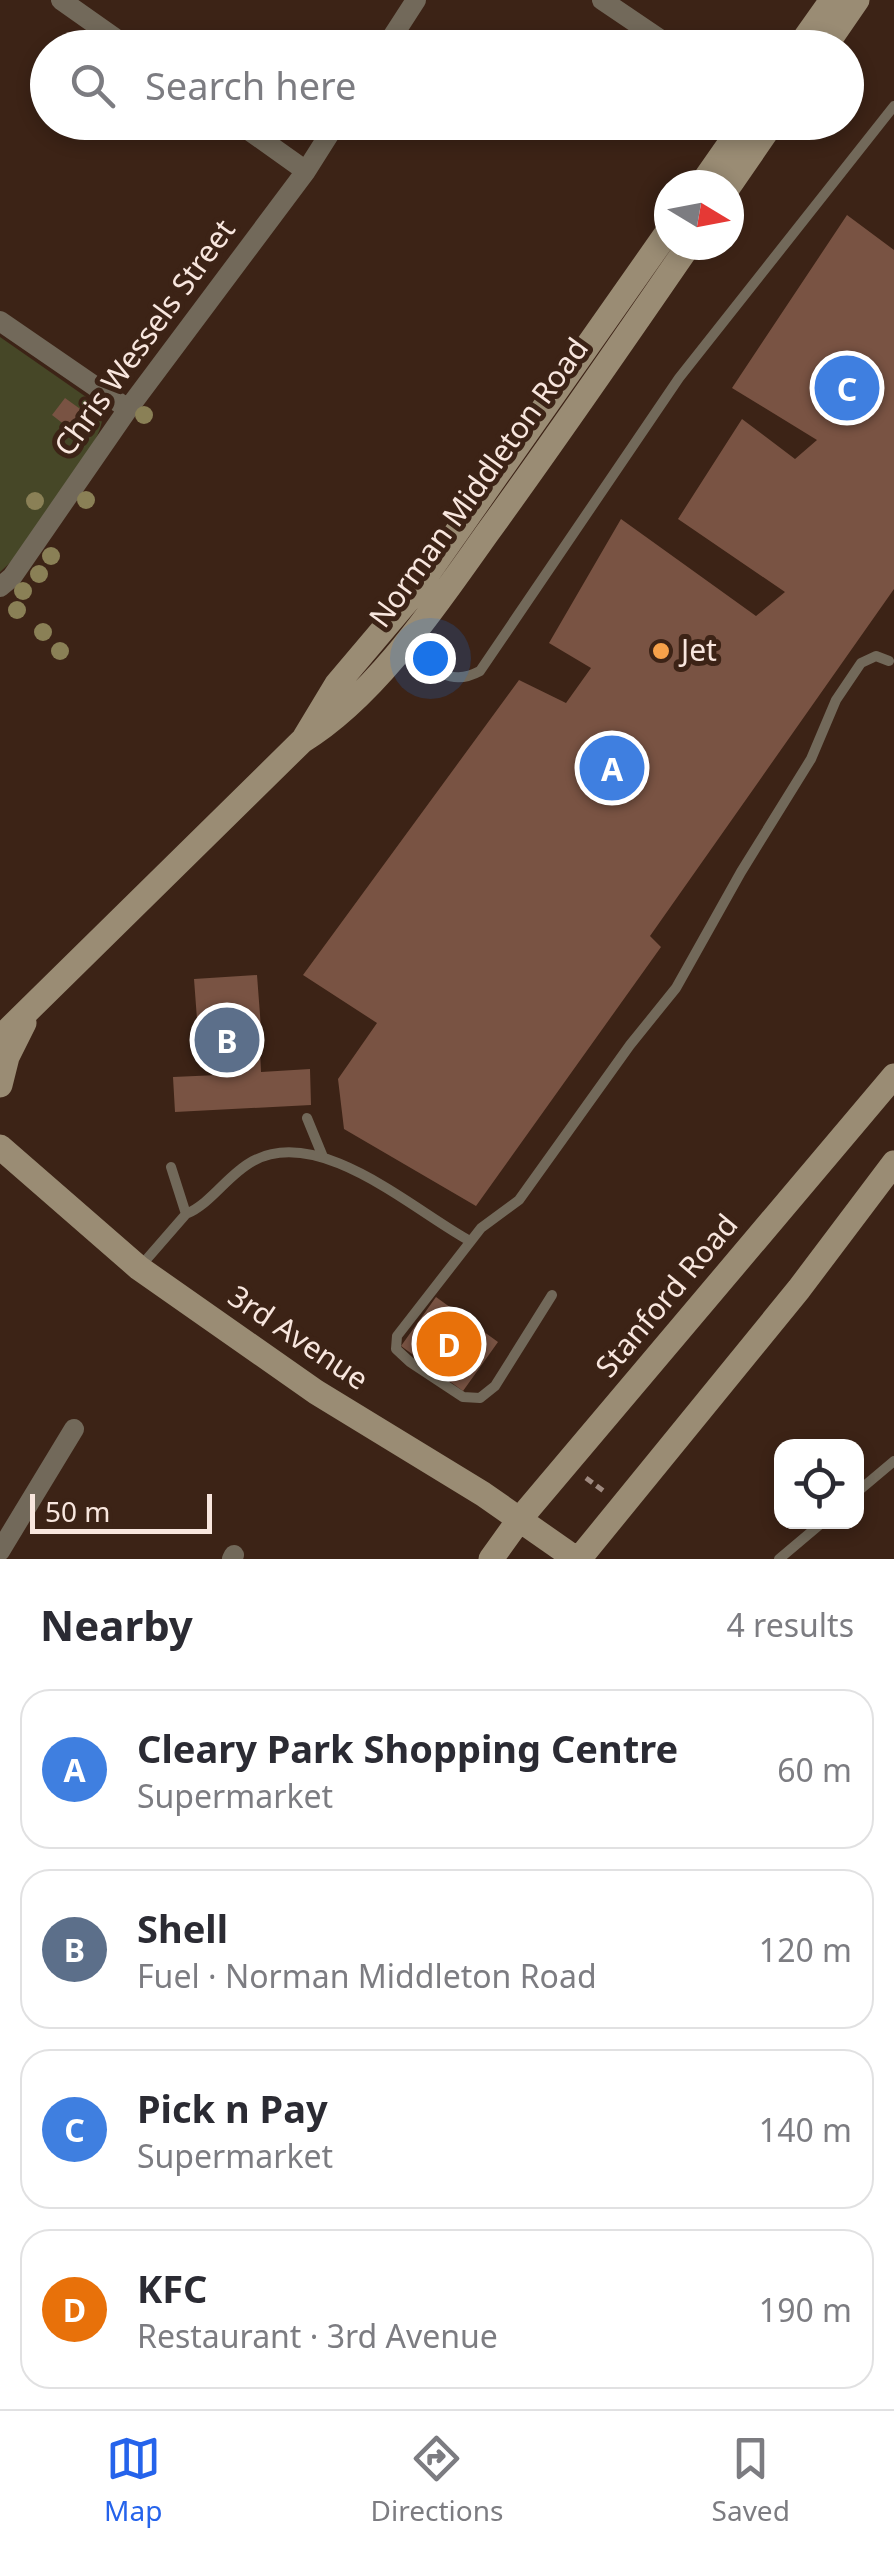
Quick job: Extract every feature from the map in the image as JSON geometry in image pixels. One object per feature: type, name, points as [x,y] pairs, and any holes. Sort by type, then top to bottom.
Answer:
[{"type":"street","points":[[61,0],[104,30]]},
{"type":"street","points":[[397,30],[416,0]]},
{"type":"street","points":[[602,0],[646,30]]},
{"type":"street","points":[[811,30],[832,0]]},
{"type":"street","points":[[836,30],[857,0]]},
{"type":"street","points":[[262,140],[306,171]]},
{"type":"street","name":"Chris Wessels Street","points":[[0,587],[12,577],[128,409],[326,140]]},
{"type":"street","points":[[711,170],[732,140]]},
{"type":"street","points":[[740,170],[761,140]]},
{"type":"street","name":"Norman Middleton Road","points":[[399,631],[654,252]]},
{"type":"street","name":"Norman Middleton Road","points":[[0,1038],[302,741],[337,684],[399,631],[428,616],[679,260]]},
{"type":"street","points":[[0,321],[128,409]]},
{"type":"street","points":[[0,1085],[11,1048],[33,1005]]},
{"type":"street","name":"Stanford Road","points":[[491,1559],[894,1076]]},
{"type":"street","name":"3rd Avenue","points":[[1,1142],[139,1268],[316,1392],[578,1559]]},
{"type":"street","points":[[578,1559],[799,1290],[894,1163]]},
{"type":"street","points":[[0,1551],[74,1429]]},
{"type":"lane","points":[[399,631],[442,675],[457,679],[480,671],[680,378],[894,106]]},
{"type":"lane","points":[[552,1295],[495,1386],[480,1398],[463,1397],[402,1356],[395,1345],[470,1241],[518,1200],[676,988],[802,774],[836,700],[861,663],[876,656],[889,661]]},
{"type":"lane","points":[[307,1118],[323,1156]]},
{"type":"lane","points":[[139,1268],[186,1214],[197,1210],[230,1177],[255,1160],[300,1152],[323,1156],[364,1174],[470,1241]]},
{"type":"lane","points":[[171,1167],[186,1214]]},
{"type":"lane","points":[[864,1487],[894,1461]]},
{"type":"lane","points":[[506,1559],[520,1520]]},
{"type":"lane","points":[[779,1559],[815,1529]]},
{"type":"path","points":[[567,1464],[624,1506]]},
{"type":"green space","points":[[0,337],[89,399],[100,410],[102,419],[79,468],[14,559],[0,572]]},
{"type":"building","points":[[847,215],[894,250],[894,589],[650,936],[661,947],[476,1206],[344,1129],[338,1079],[377,1023],[303,975],[519,680],[566,703],[591,668],[549,643],[621,519],[756,616],[785,592],[678,519],[742,419],[795,459],[817,440],[732,388]]},
{"type":"building","points":[[65,398],[83,411],[70,429],[52,415]]},
{"type":"building","points":[[257,975],[262,1041],[199,1046],[194,979]]},
{"type":"building","points":[[260,1049],[261,1072],[310,1069],[311,1105],[175,1112],[173,1077],[218,1075],[217,1051]]},
{"type":"building","points":[[436,1297],[498,1342],[463,1391],[401,1346]]},
{"type":"place","name":"Pick n Pay","points":[[847,388]]},
{"type":"place","name":"Jet","points":[[661,651]]},
{"type":"place","name":"Cleary Park Shopping Centre","points":[[612,768]]},
{"type":"place","name":"Shell","points":[[227,1040]]},
{"type":"place","name":"KFC","points":[[449,1344]]}]
